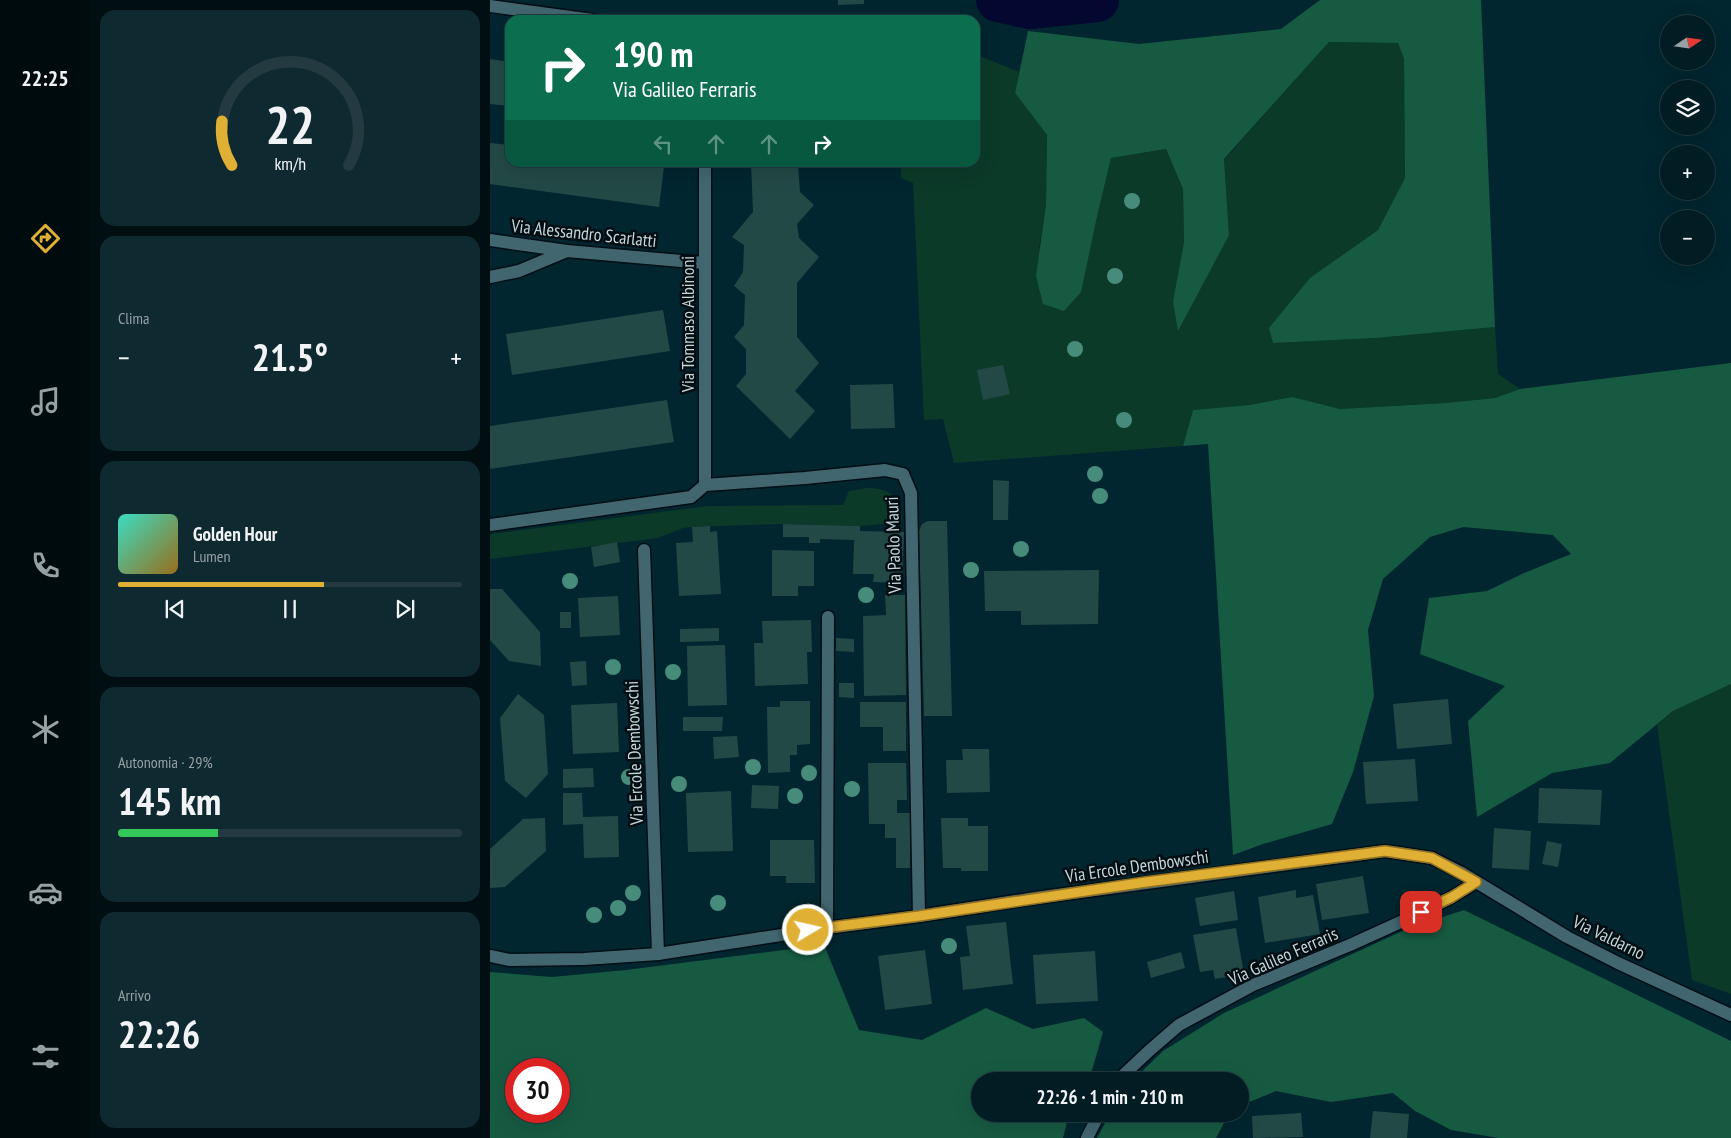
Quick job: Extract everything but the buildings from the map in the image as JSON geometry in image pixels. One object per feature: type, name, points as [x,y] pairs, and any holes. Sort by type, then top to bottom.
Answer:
[{"type":"street","points":[[490,6],[556,15]]},
{"type":"street","name":"Via Tommaso Albinoni","points":[[705,167],[705,485]]},
{"type":"street","name":"Via Alessandro Scarlatti","points":[[490,240],[567,251],[704,263]]},
{"type":"street","points":[[490,277],[519,271],[567,251]]},
{"type":"street","name":"Via Paolo Mauri","points":[[490,525],[691,497],[705,485],[885,470],[904,474],[911,493],[919,916]]},
{"type":"street","name":"Via Ercole Dembowschi","points":[[644,550],[658,954]]},
{"type":"street","points":[[827,928],[828,618]]},
{"type":"street","name":"Via Ercole Dembowschi","points":[[490,956],[510,960],[584,959],[658,954],[1064,894],[1385,851],[1432,858],[1476,882]]},
{"type":"street","name":"Via Valdarno","points":[[1476,882],[1567,937],[1731,1015]]},
{"type":"street","name":"Via Galileo Ferraris","points":[[1127,1072],[1180,1025],[1253,985],[1397,924],[1452,897],[1476,882]]},
{"type":"street","points":[[1087,1138],[1095,1122]]},
{"type":"green space","points":[[1320,0],[1481,0],[1495,327],[1376,338],[1273,343],[1269,328],[1310,278],[1378,230],[1405,178],[1404,59],[1398,43],[1329,42],[1224,159],[1229,235],[1178,331],[1173,301],[1184,242],[1183,189],[1166,149],[1111,158],[1081,292],[1064,311],[1043,304],[1036,276],[1046,204],[1047,135],[1015,93],[1028,31],[1139,44],[1281,29]]},
{"type":"green space","points":[[1329,42],[1398,43],[1404,59],[1405,178],[1378,230],[1311,278],[1273,343],[1376,338],[1495,327],[1498,374],[1520,389],[1495,398],[1340,409],[1291,397],[1249,405],[1193,410],[1183,446],[954,463],[943,419],[924,420],[913,183],[901,178],[901,167],[980,167],[980,56],[1019,72],[1015,93],[1047,135],[1046,204],[1039,249],[1096,221],[1111,158],[1166,149],[1183,189],[1184,242],[1173,301],[1229,235],[1224,160]]},
{"type":"green space","points":[[1731,363],[1731,684],[1673,711],[1610,763],[1552,773],[1477,817],[1468,721],[1505,686],[1420,654],[1429,598],[1487,591],[1524,573],[1571,554],[1553,535],[1463,527],[1430,537],[1383,579],[1368,630],[1374,696],[1353,772],[1332,824],[1263,844],[1233,855],[1208,444],[1183,446],[1193,410],[1249,405],[1292,397],[1340,409],[1445,403],[1495,398],[1520,389]]},
{"type":"green space","points":[[867,488],[883,490],[894,496],[900,507],[902,522],[860,526],[783,524],[691,527],[683,528],[658,538],[490,559],[490,534],[708,506],[843,505],[849,491]]},
{"type":"green space","points":[[1731,684],[1731,994],[1692,980],[1657,725],[1673,711]]},
{"type":"green space","points":[[1464,910],[1731,1041],[1731,1138],[1499,1138],[1451,1130],[1415,1111],[1393,1093],[1331,1102],[1276,1091],[1249,1102],[1249,1072],[1141,1072],[1163,1051],[1224,1013],[1409,928]]},
{"type":"green space","points":[[824,945],[859,1030],[922,1040],[986,1008],[1033,1029],[1084,1018],[1103,1032],[1092,1072],[971,1072],[971,1122],[1067,1122],[1063,1138],[490,1138],[490,972],[552,977],[626,970]]},
{"type":"green space","points":[[1106,1122],[1224,1122],[1216,1138],[1097,1138]]},
{"type":"waterway","points":[[998,0],[1030,7],[1097,0]]},
{"type":"route","points":[[808,930],[919,916],[1146,882],[1385,851],[1432,858],[1476,882],[1452,897],[1421,912]]}]
